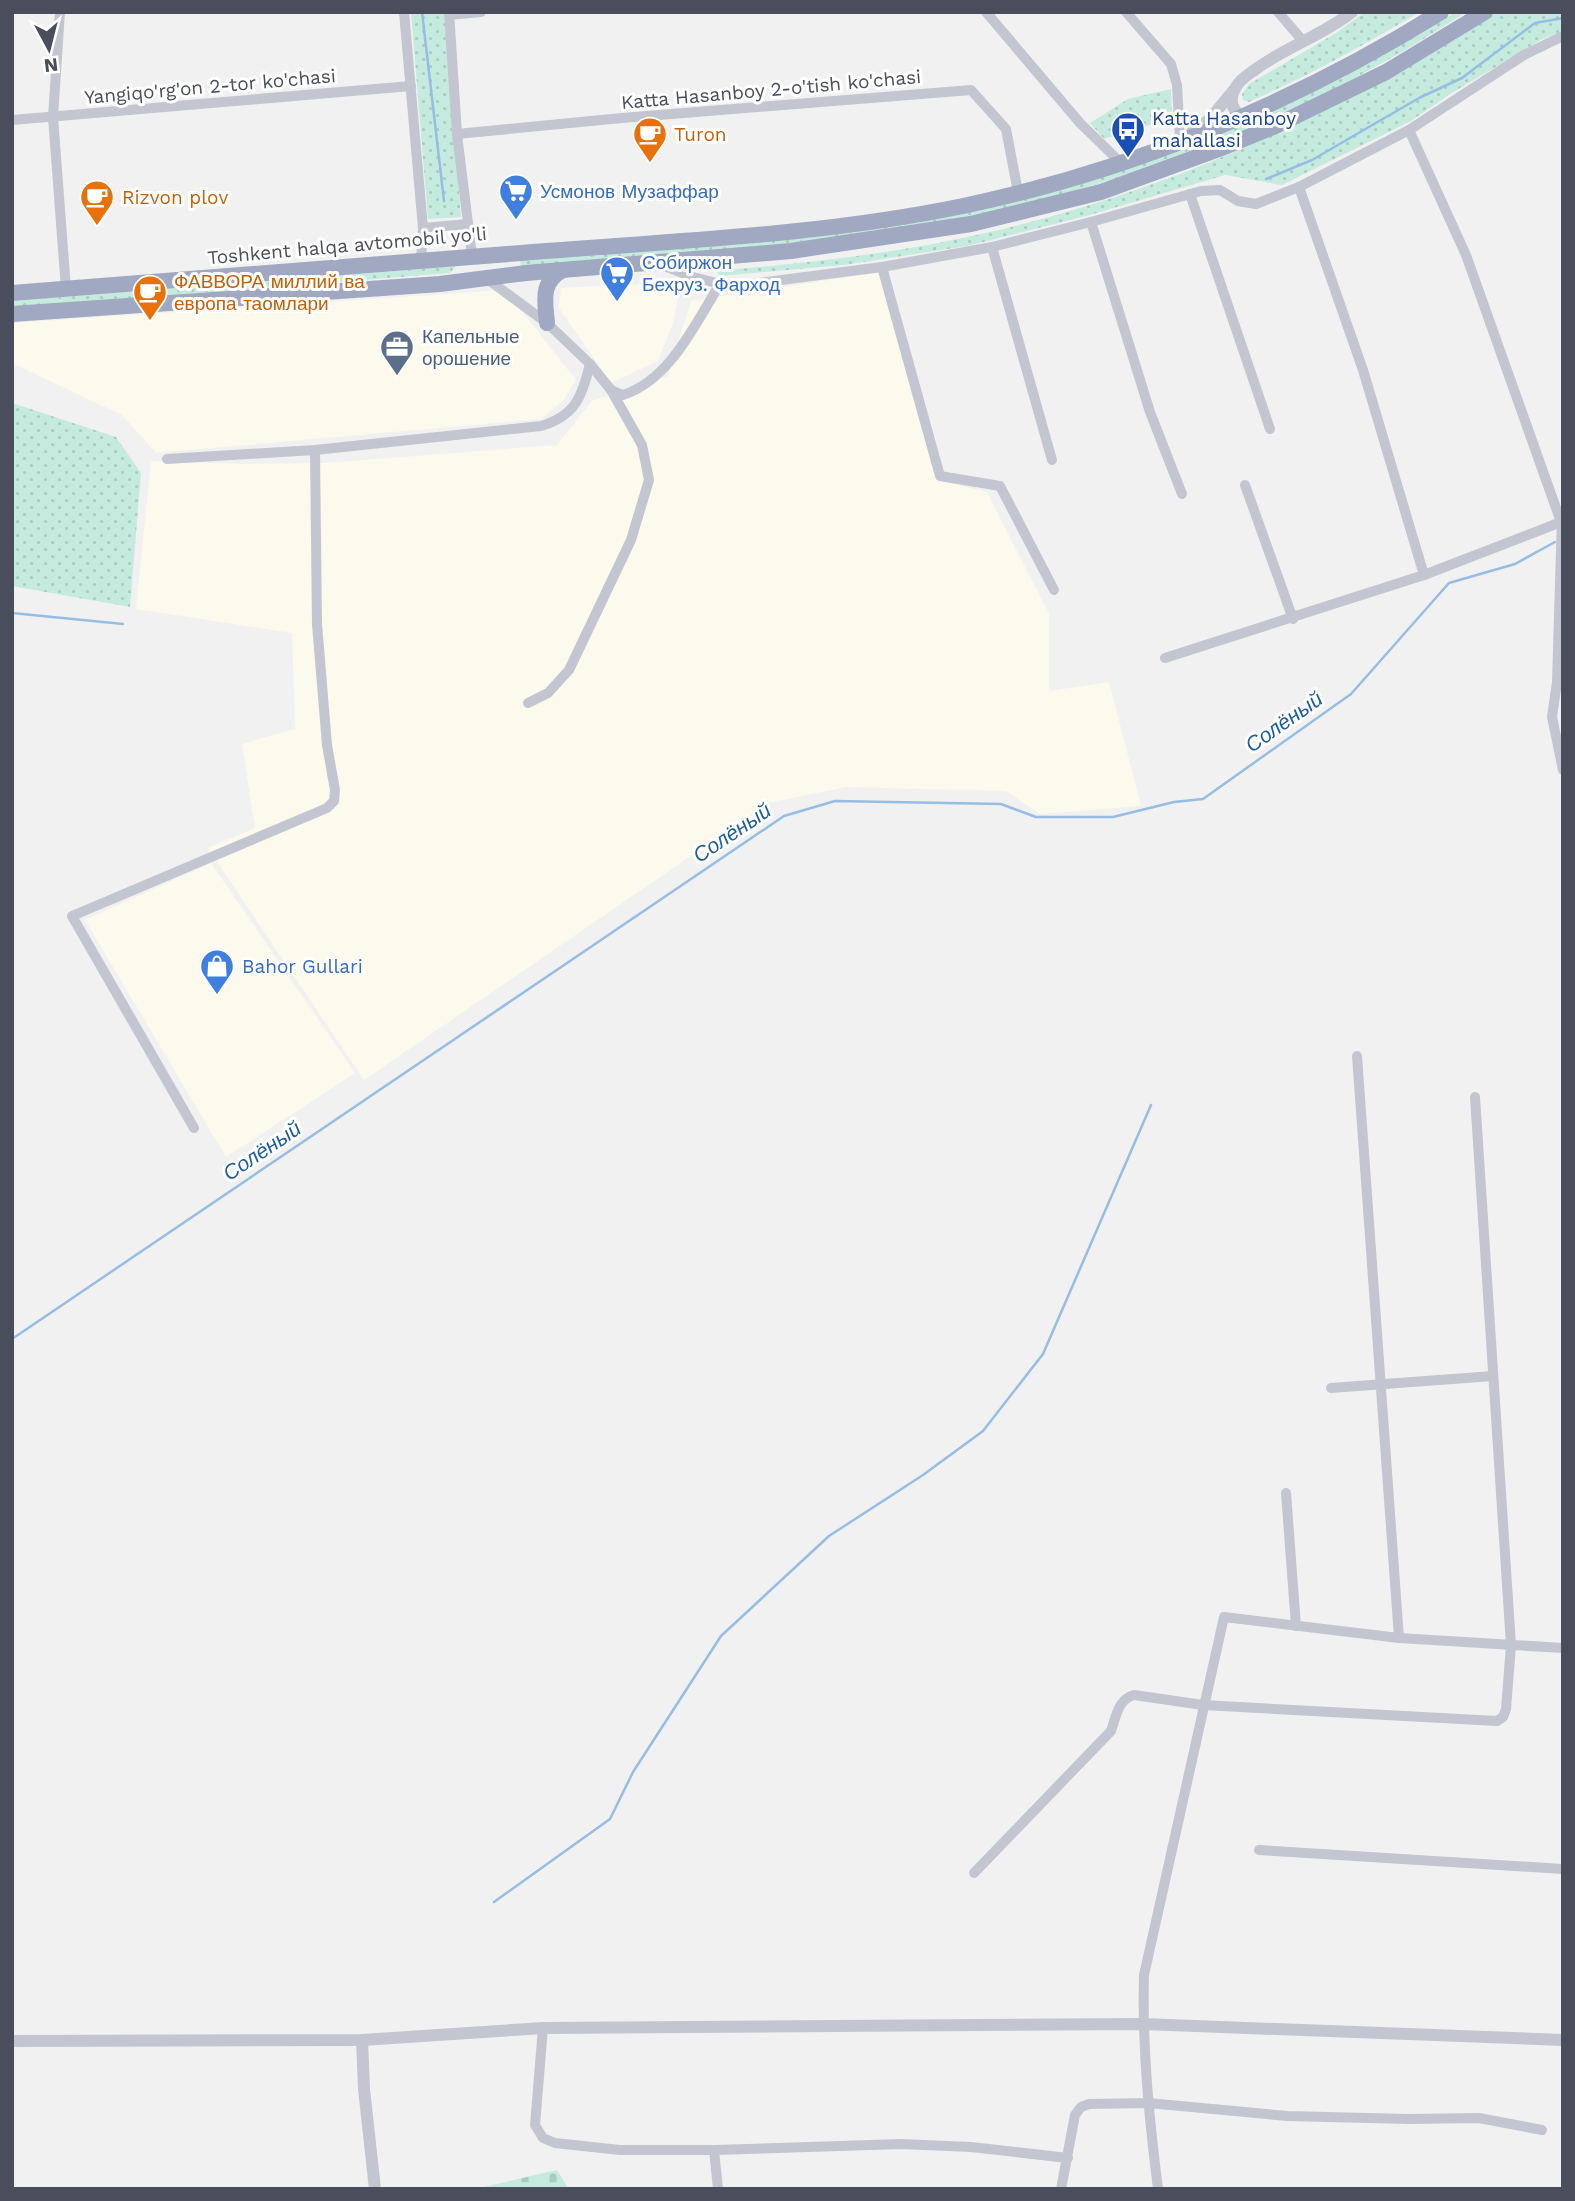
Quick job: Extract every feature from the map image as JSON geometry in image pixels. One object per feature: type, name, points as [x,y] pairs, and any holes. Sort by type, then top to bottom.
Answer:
[{"type":"highway","name":"Toshkent halqa avtomobil yo'li","points":[[12,293],[775,233],[922,213],[1018,192],[1120,162],[1180,140],[1329,76],[1441,12]]},
{"type":"highway","points":[[12,314],[378,290],[485,277],[790,251],[1001,218],[1101,192],[1219,149],[1312,110],[1386,72],[1485,12]]},
{"type":"highway","points":[[472,256],[485,277]]},
{"type":"highway","points":[[547,323],[547,285],[552,278],[565,270]]},
{"type":"street","points":[[60,12],[53,117],[66,289]]},
{"type":"street","points":[[404,12],[423,228],[421,261]]},
{"type":"street","points":[[472,256],[457,134],[449,14],[481,12]]},
{"type":"street","points":[[986,12],[1080,122],[1120,162]]},
{"type":"street","points":[[1126,12],[1171,64],[1177,85],[1180,140]]},
{"type":"street","points":[[1278,12],[1303,41]]},
{"type":"street","points":[[1180,140],[1210,119],[1244,78],[1266,62],[1352,12]]},
{"type":"street","points":[[655,262],[693,278],[720,284],[785,281],[992,247],[1191,194],[1220,190],[1238,201],[1256,204],[1299,187],[1409,130],[1524,55],[1563,36]]},
{"type":"street","name":"Yangiqo'rg'on 2-tor ko'chasi","points":[[12,120],[411,86]]},
{"type":"street","points":[[1235,88],[1232,105],[1241,116]]},
{"type":"street","name":"Katta Hasanboy 2-o'tish ko'chasi","points":[[457,134],[971,90],[1006,130],[1018,192]]},
{"type":"street","points":[[1409,130],[1466,254],[1562,518],[1560,681],[1552,717],[1563,770]]},
{"type":"street","points":[[1299,187],[1363,370],[1424,575]]},
{"type":"street","points":[[1191,194],[1270,429]]},
{"type":"street","points":[[1091,222],[1150,412],[1182,494]]},
{"type":"street","points":[[423,228],[468,224]]},
{"type":"street","points":[[992,247],[1052,460]]},
{"type":"street","points":[[882,267],[940,475],[1000,486],[1054,590]]},
{"type":"street","points":[[485,277],[547,323],[590,364],[611,390],[642,446],[649,480],[631,540],[569,670],[548,693],[528,703]]},
{"type":"street","points":[[611,390],[623,395],[636,391],[653,379],[668,364],[720,284]]},
{"type":"street","points":[[167,459],[315,450],[541,426],[555,422],[579,399],[590,364]]},
{"type":"street","points":[[194,1128],[72,916],[327,808],[334,801],[317,624],[315,450]]},
{"type":"street","points":[[1245,485],[1293,619]]},
{"type":"street","points":[[1165,658],[1424,575],[1562,518]]},
{"type":"street","points":[[1357,1056],[1399,1638]]},
{"type":"street","points":[[974,1873],[1111,1731],[1121,1702],[1127,1697],[1134,1695],[1203,1705],[1497,1721],[1503,1717],[1511,1645],[1475,1097]]},
{"type":"street","points":[[1331,1388],[1493,1376]]},
{"type":"street","points":[[1286,1493],[1296,1626]]},
{"type":"street","points":[[1158,2189],[1148,2103],[1143,2024],[1144,1975],[1224,1617],[1399,1638],[1563,1648]]},
{"type":"street","points":[[1259,1850],[1563,1869]]},
{"type":"street","points":[[12,2041],[362,2040],[543,2028],[1143,2024],[1563,2039]]},
{"type":"street","points":[[543,2028],[535,2125],[543,2138],[555,2143],[620,2150],[901,2144],[971,2147],[1068,2158]]},
{"type":"street","points":[[362,2040],[364,2088],[376,2189]]},
{"type":"street","points":[[1061,2189],[1075,2115],[1081,2107],[1089,2104],[1148,2103],[1287,2116],[1479,2119],[1542,2130]]},
{"type":"street","points":[[714,2150],[719,2189]]},
{"type":"shaded area","points":[[881,272],[937,480],[987,492],[1049,614],[1049,691],[1109,682],[1141,806],[1040,814],[1006,791],[846,787],[768,803],[364,1080],[208,848],[255,828],[242,744],[295,729],[292,633],[136,609],[151,461],[324,463],[557,445],[592,401],[668,376],[691,301]]},
{"type":"shaded area","points":[[681,282],[673,323],[658,361],[611,383],[559,308],[561,288]]},
{"type":"shaded area","points":[[505,290],[576,380],[563,401],[541,419],[156,453],[122,415],[12,363],[12,323]]},
{"type":"shaded area","name":"Bahor Gullari","points":[[211,863],[355,1073],[226,1157],[85,920]]},
{"type":"green space","points":[[411,12],[444,12],[461,217],[428,219]]},
{"type":"green space","points":[[1365,12],[1420,12],[1293,82],[1249,102],[1243,100],[1242,94],[1249,84],[1336,33]]},
{"type":"green space","points":[[1455,12],[1466,12],[1365,73],[1259,125],[1149,167],[995,213],[914,229],[802,244],[521,267],[520,260],[870,229],[1257,118],[1358,68]]},
{"type":"green space","points":[[1497,12],[1563,12],[1563,31],[1541,40],[1450,94],[1411,121],[1282,185],[1225,175],[1090,215],[967,246],[844,265],[720,276],[716,271],[835,259],[924,246],[1026,223],[1097,203],[1236,152],[1303,121],[1369,87]]},
{"type":"green space","points":[[1171,89],[1172,118],[1104,139],[1090,123],[1128,99]]},
{"type":"green space","points":[[456,266],[450,273],[12,308],[12,301]]},
{"type":"green space","points":[[12,403],[116,437],[141,473],[130,607],[12,586]]},
{"type":"green space","points":[[557,2170],[569,2189],[475,2189]]},
{"type":"waterway","points":[[422,12],[444,201]]},
{"type":"waterway","points":[[1266,179],[1312,160],[1419,98],[1462,78],[1535,23],[1563,18]]},
{"type":"waterway","name":"Солёный","points":[[12,1339],[784,816],[835,801],[1001,804],[1036,817],[1113,817],[1174,802],[1203,799],[1351,694],[1449,583],[1515,564],[1555,542]]},
{"type":"waterway","points":[[12,613],[123,624]]},
{"type":"waterway","points":[[494,1902],[610,1819],[633,1772],[721,1636],[829,1536],[923,1475],[983,1431],[1043,1354],[1151,1105]]},
{"type":"place","name":"Katta Hasanboy mahallasi","points":[[1128,159]]},
{"type":"place","name":"Turon","points":[[650,164]]},
{"type":"place","name":"Усмонов Музаффар","points":[[516,221]]},
{"type":"place","name":"Rizvon plov","points":[[97,227]]},
{"type":"place","name":"Собиржон Бехруз. Фарход","points":[[617,303]]},
{"type":"place","name":"ФАВВОРА миллий ва европа таомлари","points":[[150,322]]},
{"type":"place","name":"Капельные орошение","points":[[397,377]]},
{"type":"place","name":"Bahor Gullari","points":[[217,996]]}]
